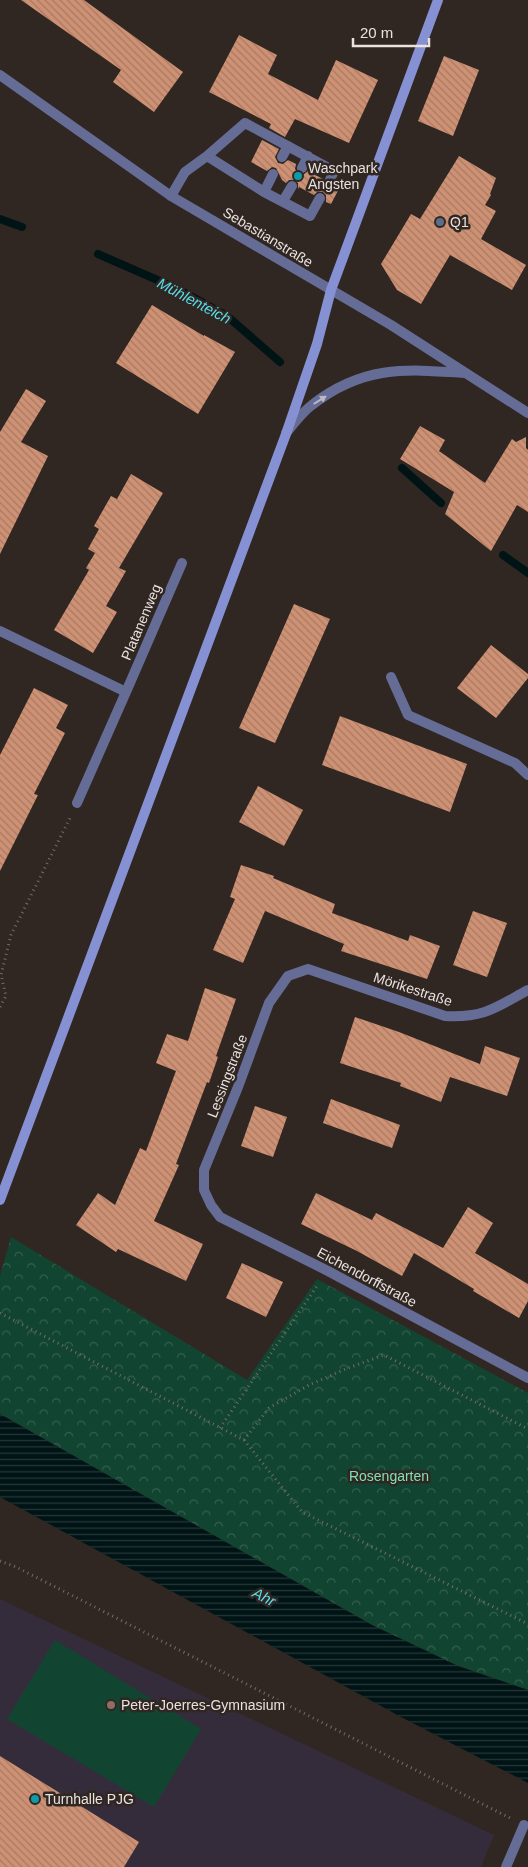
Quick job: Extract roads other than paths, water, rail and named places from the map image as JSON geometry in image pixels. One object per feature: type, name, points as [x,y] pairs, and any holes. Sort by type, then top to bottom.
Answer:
[{"type":"main road","points":[[0,1200],[286,434],[317,344],[331,290],[438,0]]},
{"type":"street","name":"Sebastianstraße","points":[[0,75],[171,196],[391,324],[528,413]]},
{"type":"street","points":[[171,196],[185,172],[207,156],[245,123],[334,171],[329,182]]},
{"type":"street","points":[[282,157],[288,146]]},
{"type":"street","points":[[207,156],[264,192],[310,216],[320,198]]},
{"type":"street","points":[[302,168],[308,156]]},
{"type":"street","points":[[264,192],[273,174]]},
{"type":"street","points":[[283,202],[292,186]]},
{"type":"street","points":[[286,434],[311,405],[349,382],[384,372],[415,370],[467,373]]},
{"type":"street","name":"Platanenweg","points":[[78,803],[182,563]]},
{"type":"street","points":[[0,631],[126,692]]},
{"type":"street","points":[[391,677],[408,714],[515,763],[528,775]]},
{"type":"street","name":"Mörikestraße","points":[[288,976],[308,969],[445,1016],[467,1017],[488,1012],[528,990]]},
{"type":"street","name":"Lessingstraße","points":[[204,1190],[204,1170],[269,1003],[288,976]]},
{"type":"street","name":"Eichendorffstraße","points":[[204,1190],[211,1205],[220,1217],[328,1271],[528,1378]]},
{"type":"street","points":[[506,1867],[524,1825]]},
{"type":"water","name":"Ahr","points":[[0,1414],[372,1625],[458,1666],[528,1690],[528,1783],[401,1717],[0,1497]]},
{"type":"waterway","name":"Mühlenteich","points":[[0,219],[22,227]]},
{"type":"waterway","name":"Mühlenteich","points":[[98,254],[178,289],[227,316],[280,362]]},
{"type":"waterway","name":"Mühlenteich","points":[[402,468],[441,503]]},
{"type":"waterway","name":"Mühlenteich","points":[[503,555],[528,573]]},
{"type":"place","name":"Waschpark Angsten","points":[[298,176]]},
{"type":"place","name":"Q1","points":[[440,222]]},
{"type":"place","name":"Peter-Joerres-Gymnasium","points":[[111,1705]]},
{"type":"place","name":"Turnhalle PJG","points":[[35,1799]]},
{"type":"park label","name":"Rosengarten","points":[[389,1476]]}]
